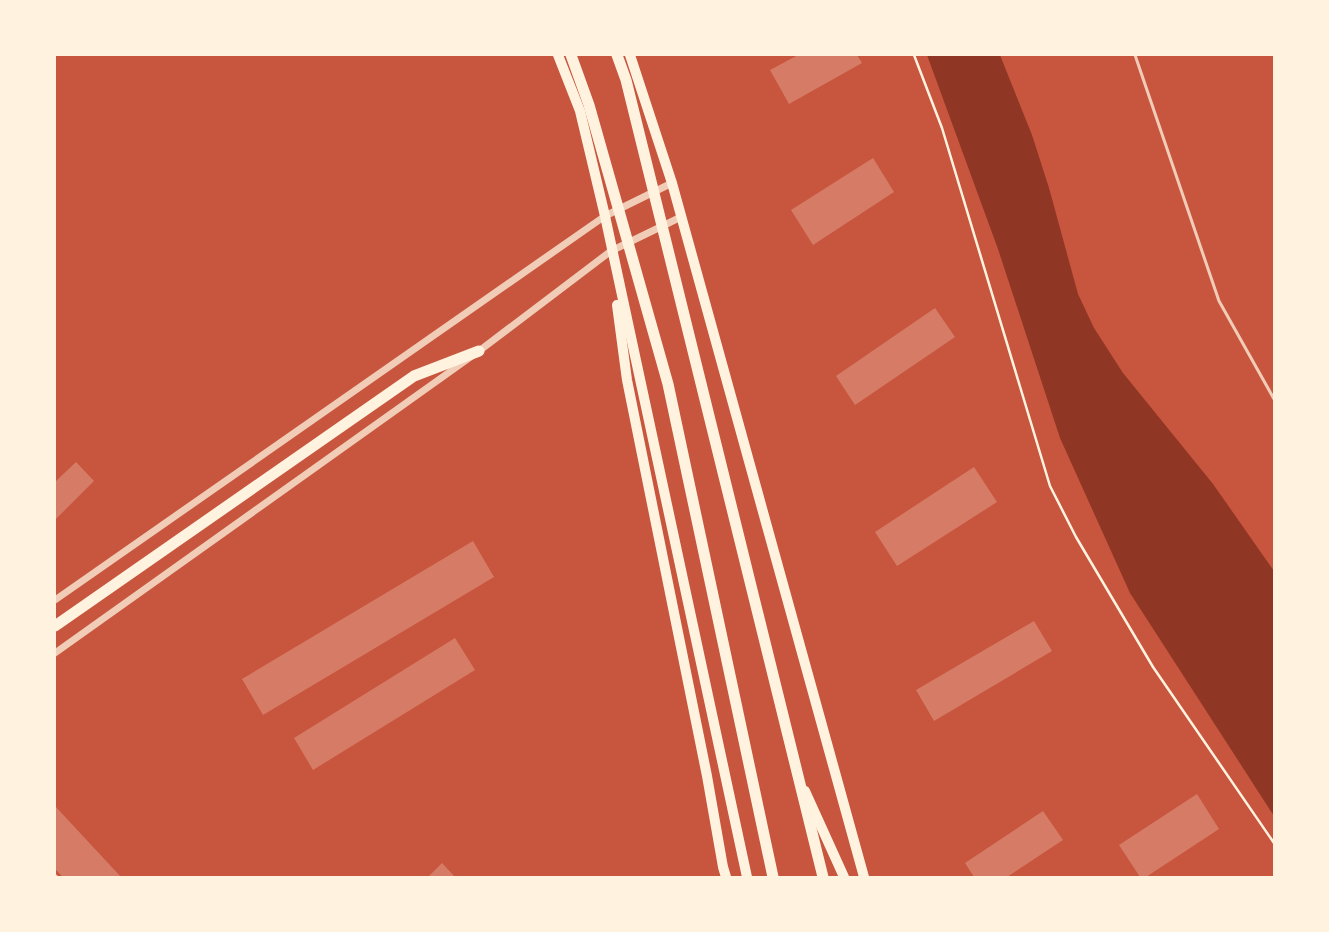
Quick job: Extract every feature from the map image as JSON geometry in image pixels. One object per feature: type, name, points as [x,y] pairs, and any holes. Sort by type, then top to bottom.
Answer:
[{"type":"highway","points":[[571,55],[589,105],[668,384],[773,877]]},
{"type":"highway","points":[[617,55],[626,80]]},
{"type":"highway","points":[[620,55],[823,877]]},
{"type":"highway","points":[[55,626],[414,376],[479,351]]},
{"type":"main road","points":[[558,55],[580,111],[605,216],[611,251],[747,877]]},
{"type":"main road","points":[[630,55],[672,183],[864,877]]},
{"type":"main road","points":[[589,105],[627,380],[726,877]]},
{"type":"main road","points":[[797,774],[844,877]]},
{"type":"street","points":[[55,600],[605,216],[672,183]]},
{"type":"street","points":[[55,653],[479,351],[611,251],[681,217]]},
{"type":"lane","points":[[1135,55],[1219,301],[1274,398]]},
{"type":"path","points":[[914,55],[942,128],[1050,486],[1076,537],[1153,667],[1274,843]]},
{"type":"shaded area","points":[[927,55],[1000,55],[1032,135],[1049,188],[1078,294],[1094,328],[1123,373],[1213,484],[1274,571],[1274,816],[1130,593],[1060,438],[998,249]]},
{"type":"building","points":[[798,55],[857,55],[862,63],[789,104],[770,70]]},
{"type":"building","points":[[873,158],[894,192],[813,245],[791,210]]},
{"type":"building","points":[[935,308],[955,337],[855,405],[836,376]]},
{"type":"building","points":[[76,462],[94,481],[55,520],[55,482]]},
{"type":"building","points":[[974,467],[997,502],[897,566],[875,532]]},
{"type":"building","points":[[473,541],[494,577],[263,715],[242,679]]},
{"type":"building","points":[[1034,621],[1052,651],[934,721],[916,690]]},
{"type":"building","points":[[455,638],[475,670],[313,770],[294,738]]},
{"type":"building","points":[[1197,794],[1219,829],[1146,877],[1140,877],[1119,845]]},
{"type":"building","points":[[55,806],[121,877],[63,877],[55,869]]},
{"type":"building","points":[[1043,811],[1063,840],[1007,877],[974,877],[965,863]]},
{"type":"building","points":[[442,863],[455,877],[428,877]]}]
